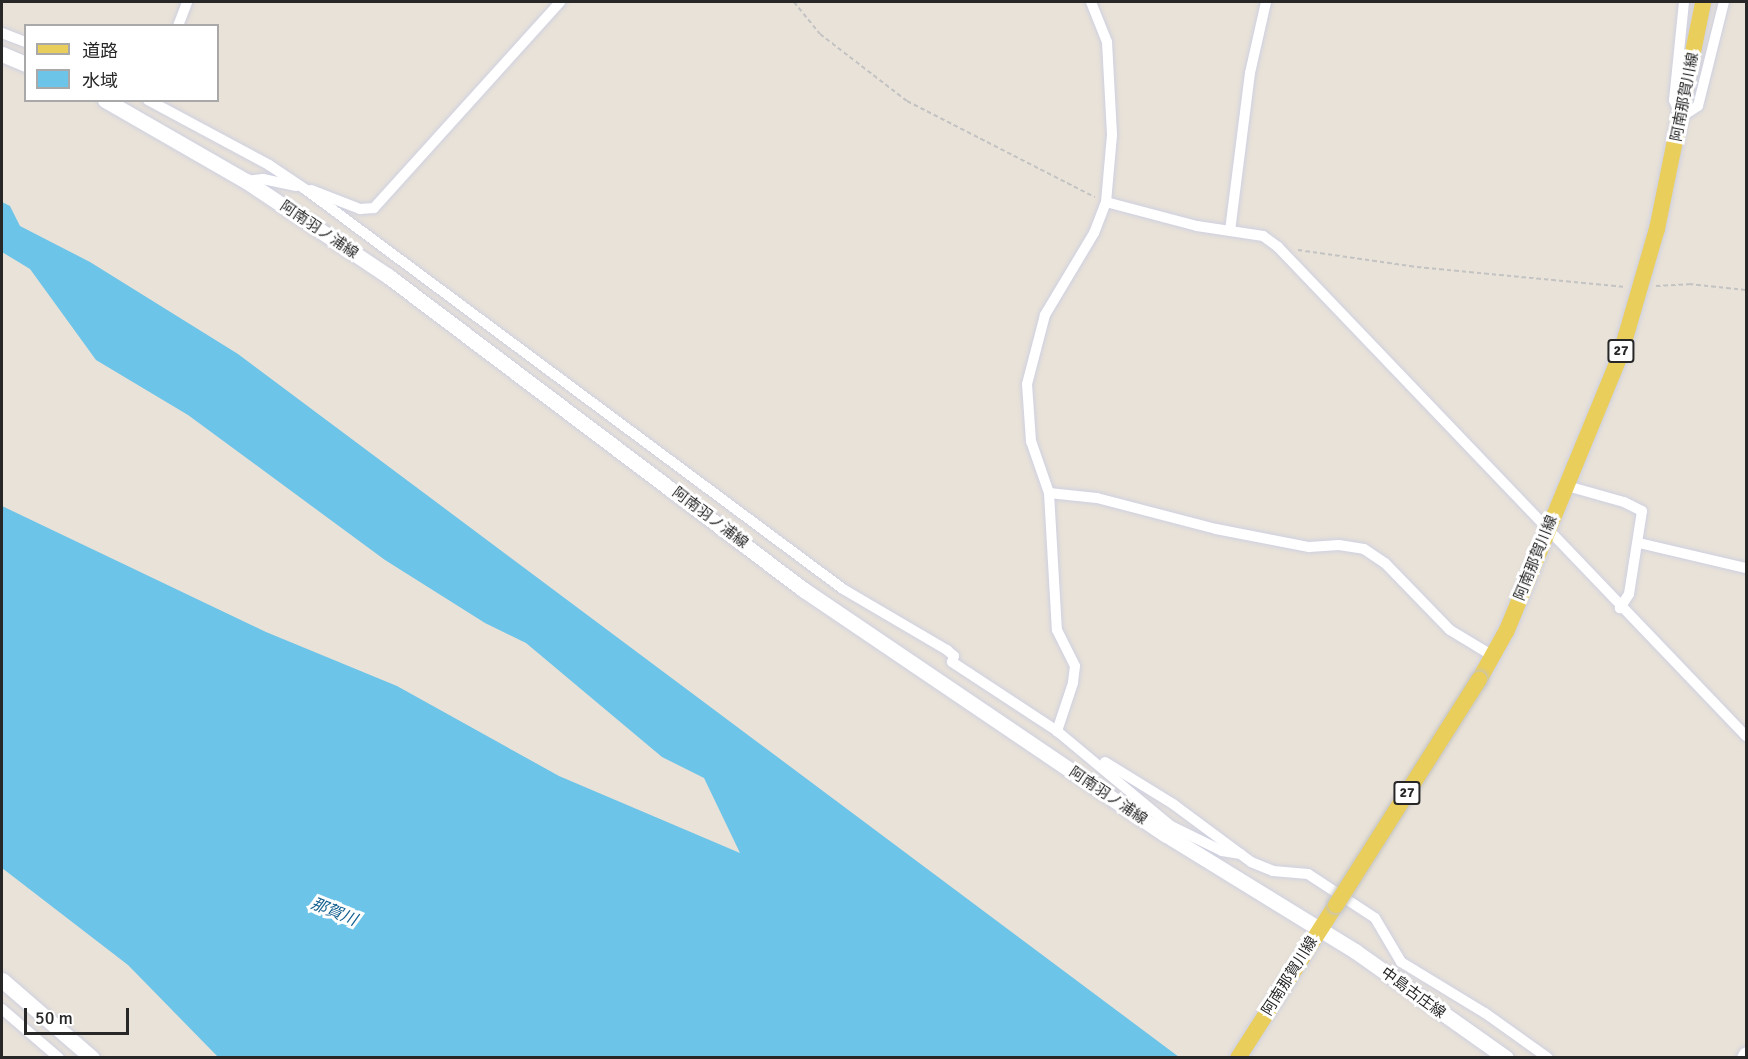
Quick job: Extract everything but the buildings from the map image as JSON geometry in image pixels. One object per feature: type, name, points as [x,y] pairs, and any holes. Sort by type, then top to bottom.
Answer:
[{"type":"main road","name":"阿南那賀川線","points":[[1238,1058],[1493,656],[1567,486],[1620,356],[1641,287],[1681,117],[1703,2]]},
{"type":"main road","points":[[2,54],[24,63]]},
{"type":"main road","name":"阿南羽ノ浦線","points":[[108,102],[246,182],[475,339],[804,590],[1168,830],[1317,934]]},
{"type":"main road","name":"中島古庄線","points":[[1317,934],[1506,1058]]},
{"type":"main road","points":[[2,980],[92,1058]]},
{"type":"main road","points":[[1744,1058],[1746,1054]]},
{"type":"street","points":[[179,24],[186,2]]},
{"type":"street","points":[[246,182],[263,179],[305,189],[360,209],[374,208],[560,2]]},
{"type":"street","points":[[1057,731],[1073,683],[1075,666],[1057,630],[1049,493],[1031,441],[1027,384],[1046,315],[1094,233],[1106,202],[1112,135],[1107,42],[1091,2]]},
{"type":"street","points":[[1230,231],[1250,73],[1266,2]]},
{"type":"street","points":[[1684,2],[1674,100],[1681,117],[1698,106],[1724,2]]},
{"type":"street","points":[[2,33],[24,41]]},
{"type":"street","points":[[152,102],[269,165],[305,189],[843,589],[947,650],[954,656],[952,662],[1173,804],[1242,854],[1273,871],[1308,874],[1375,918],[1401,962],[1485,1013],[1548,1058]]},
{"type":"street","points":[[1106,202],[1230,231],[1263,236],[1278,247],[1620,608],[1746,736]]},
{"type":"street","points":[[1567,486],[1624,501],[1642,511],[1639,543],[1629,594],[1620,608]]},
{"type":"street","points":[[1049,493],[1096,498],[1216,529],[1310,547],[1339,545],[1364,549],[1385,563],[1450,630],[1493,656]]},
{"type":"street","points":[[1639,543],[1746,568]]},
{"type":"street","points":[[1075,743],[1168,830],[1222,851],[1242,854]]},
{"type":"street","points":[[2,1009],[59,1058]]},
{"type":"path","points":[[794,2],[820,34],[907,101],[1106,202]]},
{"type":"path","points":[[1278,247],[1417,267],[1641,287],[1689,284],[1746,290]]},
{"type":"water","name":"那賀川","points":[[2,202],[10,206],[20,226],[90,262],[238,354],[1179,1057],[218,1057],[128,965],[2,868],[2,506],[266,632],[397,686],[559,776],[740,853],[704,778],[662,757],[526,643],[485,623],[385,560],[188,415],[96,360],[30,269],[2,252]]}]
